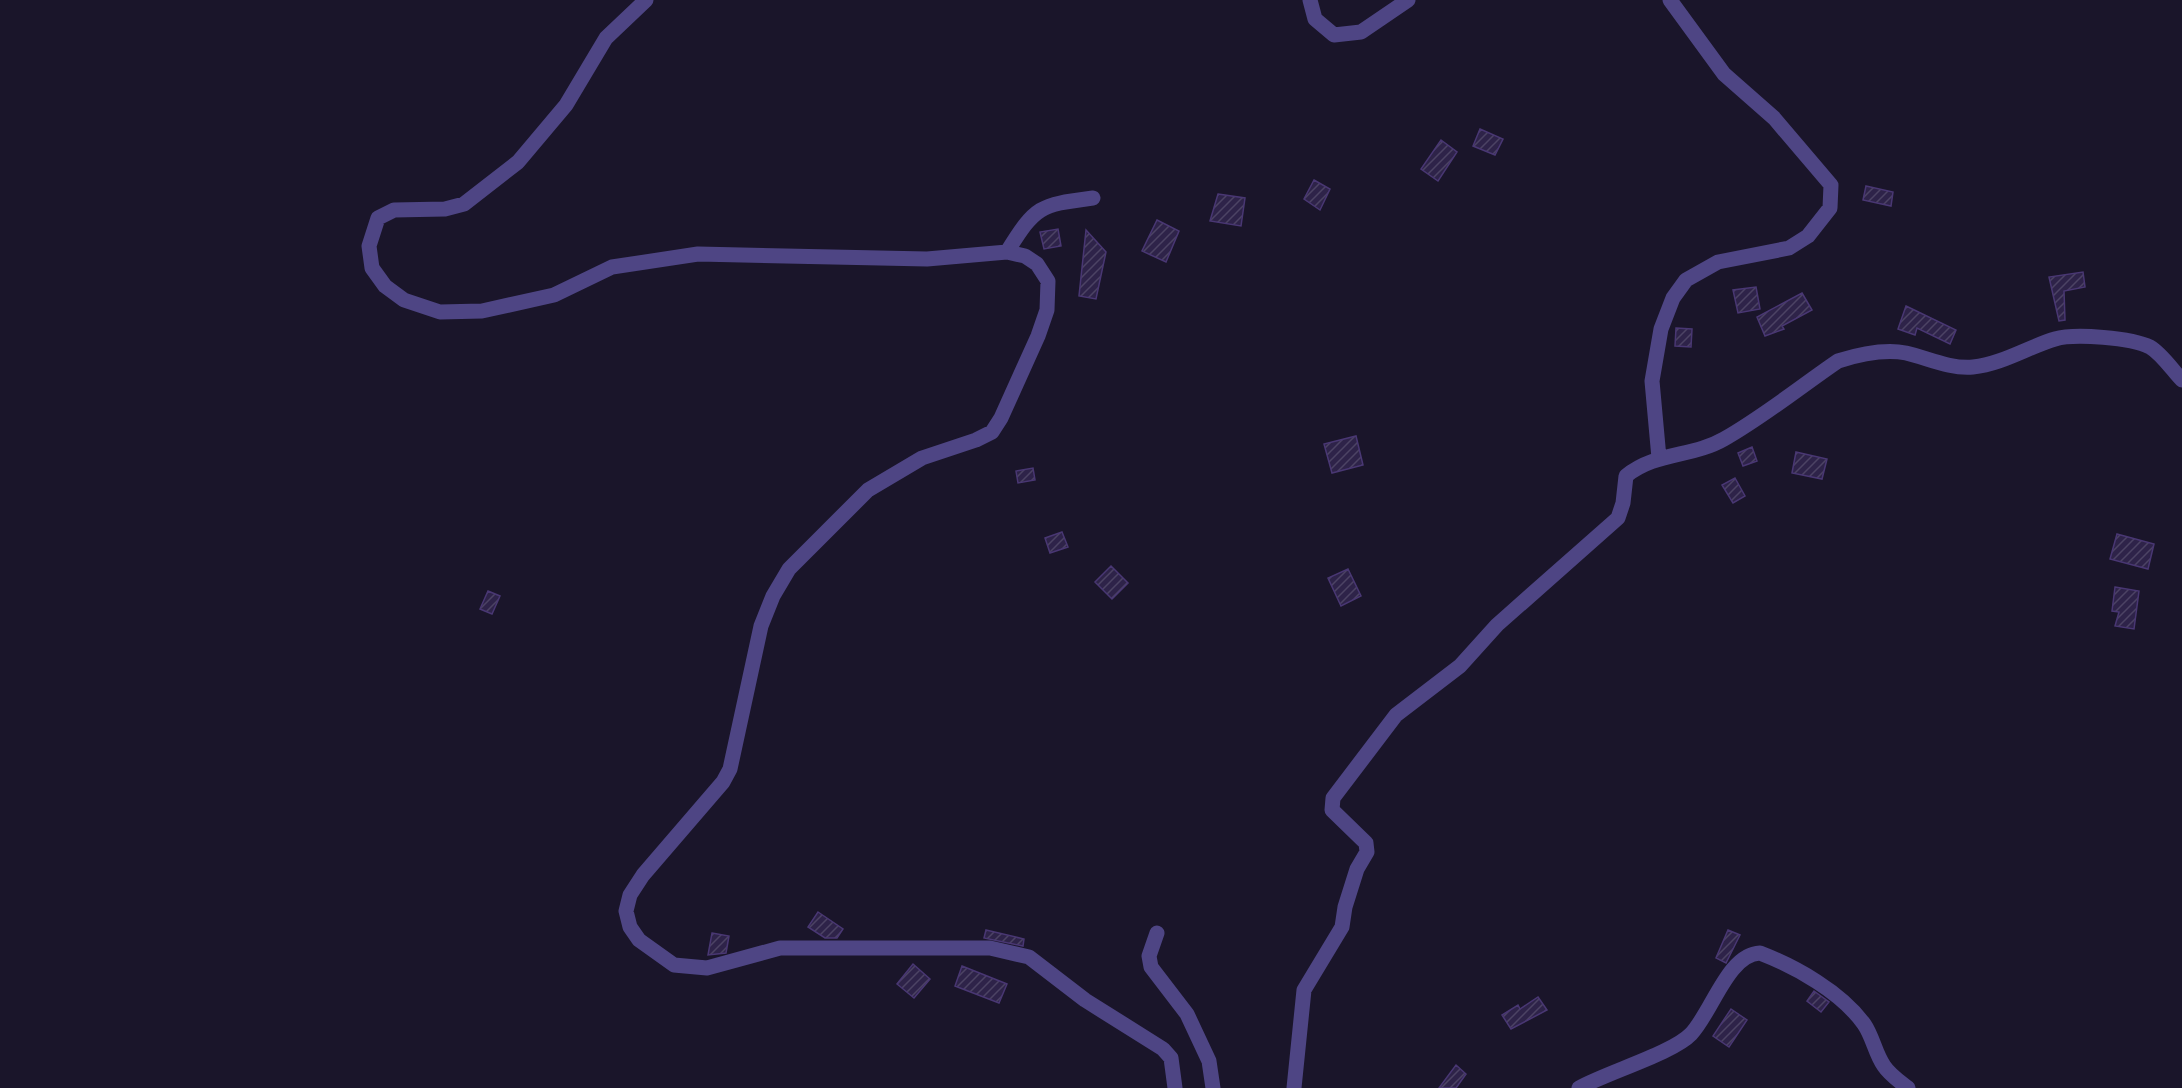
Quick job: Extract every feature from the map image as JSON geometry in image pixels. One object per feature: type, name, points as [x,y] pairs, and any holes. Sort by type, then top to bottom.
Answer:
[{"type":"street","points":[[646,0],[606,38],[566,105],[518,162],[464,204],[445,209],[393,210],[378,218],[369,246],[372,268],[385,286],[404,300],[440,312],[482,311],[554,295],[612,267],[698,254],[927,259],[1007,252],[1025,256],[1037,264],[1048,281],[1047,310],[1001,418],[992,432],[976,441],[922,458],[868,490],[789,569],[773,596],[761,626],[730,769],[723,782],[644,875],[630,895],[626,911],[630,927],[639,940],[674,965],[706,968],[780,948],[990,948],[1020,954],[1029,957],[1085,1000],[1163,1049],[1171,1058],[1175,1088]]},
{"type":"street","points":[[1310,0],[1315,19],[1334,35],[1361,32],[1408,0]]},
{"type":"street","points":[[1659,458],[1653,381],[1661,329],[1673,298],[1686,280],[1718,262],[1789,248],[1808,236],[1830,208],[1831,185],[1773,118],[1724,74],[1670,0]]},
{"type":"street","points":[[1007,252],[1033,214],[1047,204],[1094,198]]},
{"type":"street","points":[[1294,1088],[1304,990],[1342,927],[1345,907],[1357,869],[1367,852],[1366,843],[1332,810],[1333,798],[1396,715],[1460,666],[1497,625],[1618,518],[1623,503],[1626,476],[1635,468],[1659,458],[1722,440],[1838,361],[1855,355],[1904,353],[1943,365],[1973,367],[2019,354],[2057,338],[2105,337],[2126,339],[2152,348],[2182,381]]},
{"type":"street","points":[[1157,933],[1149,956],[1151,967],[1187,1014],[1209,1061],[1213,1088]]},
{"type":"street","points":[[1579,1088],[1601,1076],[1680,1043],[1692,1034],[1733,968],[1750,953],[1760,953],[1830,992],[1862,1022],[1874,1039],[1882,1065],[1908,1088]]},
{"type":"building","points":[[1480,129],[1503,139],[1495,155],[1473,146]]},
{"type":"building","points":[[1441,140],[1457,152],[1438,181],[1421,169]]},
{"type":"building","points":[[1314,180],[1330,189],[1320,210],[1304,199]]},
{"type":"building","points":[[1866,186],[1893,192],[1891,206],[1863,200]]},
{"type":"building","points":[[1218,194],[1245,198],[1241,226],[1210,221]]},
{"type":"building","points":[[1157,220],[1179,231],[1166,262],[1142,251]]},
{"type":"building","points":[[1058,229],[1061,246],[1044,249],[1040,232]]},
{"type":"building","points":[[1086,230],[1106,252],[1096,299],[1079,296]]},
{"type":"building","points":[[2083,272],[2085,287],[2064,291],[2065,320],[2059,321],[2049,277]]},
{"type":"building","points":[[1756,287],[1760,309],[1738,313],[1733,290]]},
{"type":"building","points":[[1802,293],[1812,310],[1782,326],[1784,329],[1765,336],[1757,317]]},
{"type":"building","points":[[1906,306],[1956,330],[1950,344],[1917,328],[1915,335],[1898,329]]},
{"type":"building","points":[[1676,328],[1692,329],[1691,347],[1675,346]]},
{"type":"building","points":[[1356,436],[1363,465],[1332,473],[1324,444]]},
{"type":"building","points":[[1752,447],[1757,461],[1743,466],[1738,453]]},
{"type":"building","points":[[1796,452],[1827,459],[1822,479],[1792,473]]},
{"type":"building","points":[[1033,468],[1035,480],[1018,483],[1016,471]]},
{"type":"building","points":[[1735,478],[1745,496],[1733,503],[1722,485]]},
{"type":"building","points":[[1062,532],[1068,547],[1050,553],[1045,538]]},
{"type":"building","points":[[2117,534],[2154,544],[2148,569],[2110,559]]},
{"type":"building","points":[[1111,566],[1128,583],[1112,599],[1095,582]]},
{"type":"building","points":[[1348,569],[1361,596],[1341,606],[1328,578]]},
{"type":"building","points":[[2115,587],[2139,591],[2134,629],[2115,626],[2119,612],[2112,611]]},
{"type":"building","points":[[488,591],[500,596],[492,614],[480,609]]},
{"type":"building","points":[[818,912],[843,929],[837,938],[825,938],[808,927]]},
{"type":"building","points":[[986,930],[1024,939],[1023,946],[984,938]]},
{"type":"building","points":[[1728,930],[1740,935],[1726,963],[1716,958]]},
{"type":"building","points":[[712,933],[729,936],[726,953],[708,955]]},
{"type":"building","points":[[913,964],[930,979],[914,998],[897,984]]},
{"type":"building","points":[[962,966],[1007,984],[999,1003],[955,986]]},
{"type":"building","points":[[1814,991],[1829,1002],[1821,1012],[1807,1001]]},
{"type":"building","points":[[1538,997],[1547,1010],[1511,1029],[1502,1015],[1518,1005],[1520,1009]]},
{"type":"building","points":[[1731,1009],[1747,1020],[1729,1047],[1713,1036]]},
{"type":"building","points":[[1456,1065],[1466,1074],[1456,1088],[1439,1088]]}]
